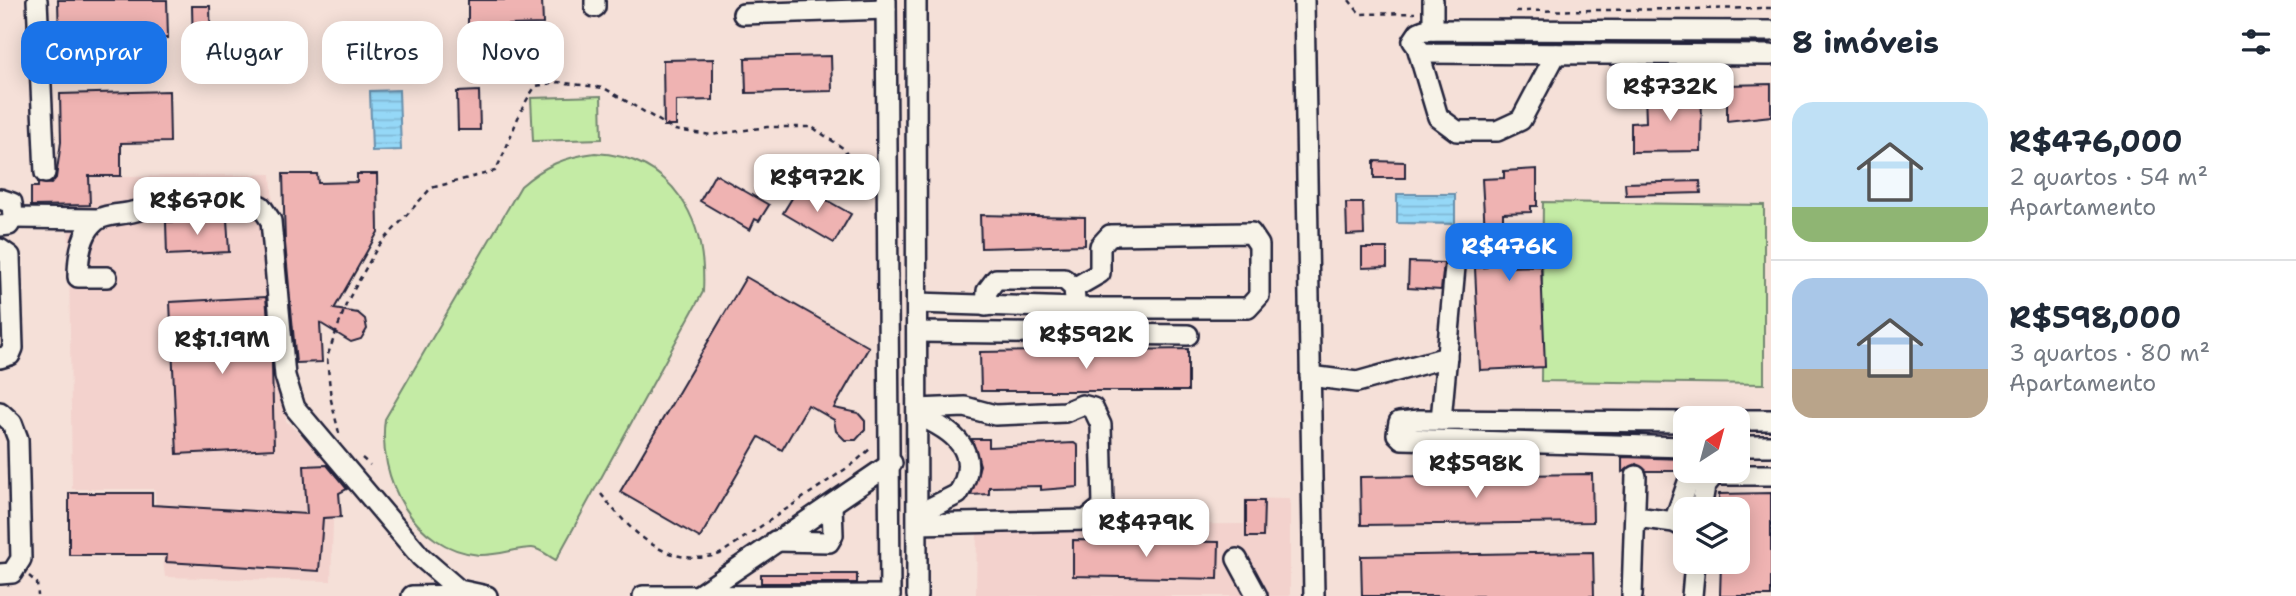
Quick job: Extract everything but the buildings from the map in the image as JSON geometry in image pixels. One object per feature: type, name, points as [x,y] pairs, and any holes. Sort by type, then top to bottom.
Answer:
[{"type":"street","points":[[37,0],[45,173]]},
{"type":"street","points":[[916,0],[917,596]]},
{"type":"street","points":[[1304,0],[1314,596]]},
{"type":"street","points":[[643,596],[890,596],[892,463],[886,4],[743,14]]},
{"type":"street","points":[[1556,54],[1521,120],[1497,131],[1457,131],[1438,117],[1413,41],[1433,14],[1771,31]]},
{"type":"street","points":[[1418,50],[1422,53],[1771,55]]},
{"type":"street","points":[[889,140],[916,138]]},
{"type":"street","points":[[0,199],[12,203],[6,222],[98,219],[159,204],[236,199],[251,201],[267,211],[271,221],[285,376],[295,408],[421,557],[448,583],[471,595]]},
{"type":"street","points":[[98,219],[90,227],[80,253],[78,277],[107,277]]},
{"type":"street","points":[[917,303],[1076,308],[1248,308],[1255,305],[1259,296],[1259,245],[1251,233],[1110,236],[1100,246],[1100,273],[1074,288]]},
{"type":"street","points":[[0,249],[10,256],[13,348],[10,355],[0,359]]},
{"type":"street","points":[[1441,420],[1455,267]]},
{"type":"street","points":[[986,306],[987,291],[996,279],[1064,279],[1074,288],[1076,308]]},
{"type":"street","points":[[917,332],[1188,335]]},
{"type":"street","points":[[1310,376],[1357,382],[1447,356]]},
{"type":"street","points":[[891,388],[917,387]]},
{"type":"street","points":[[917,412],[965,407],[995,415],[1065,412],[1082,405],[1089,406],[1096,412],[1101,425],[1104,483],[1103,506],[1096,515],[1086,520],[918,519]]},
{"type":"street","points":[[0,412],[12,423],[18,439],[21,559],[9,571]]},
{"type":"street","points":[[917,412],[953,434],[966,452],[967,471],[958,494],[918,519]]},
{"type":"street","points":[[1750,420],[1771,419]]},
{"type":"street","points":[[1673,422],[1401,421],[1397,434],[1402,439],[1673,447]]},
{"type":"street","points":[[1750,446],[1771,446]]},
{"type":"street","points":[[700,594],[892,463]]},
{"type":"street","points":[[1703,497],[1705,486],[1714,475],[1771,475]]},
{"type":"street","points":[[1633,596],[1636,476]]},
{"type":"street","points":[[775,541],[829,542],[833,535],[832,505]]},
{"type":"street","points":[[1636,517],[1673,524]]},
{"type":"street","points":[[1237,559],[1257,596]]},
{"type":"street","points":[[1692,596],[1694,574]]},
{"type":"street","points":[[412,596],[487,596]]},
{"type":"path","points":[[1349,0],[1360,14],[1433,14]]},
{"type":"path","points":[[1513,11],[1771,8]]},
{"type":"path","points":[[341,439],[331,400],[327,357],[347,302],[377,248],[430,188],[495,171],[509,146],[520,107],[536,86],[558,82],[604,88],[653,119],[675,130],[687,132],[711,135],[767,127],[812,127],[843,148],[875,201]]},
{"type":"path","points":[[601,494],[627,527],[651,545],[701,560],[720,554],[853,464],[871,448],[875,437]]},
{"type":"path","points":[[360,456],[370,465]]},
{"type":"path","points":[[9,571],[36,580],[38,596]]},
{"type":"shaded area","points":[[271,174],[286,421],[335,467],[331,581],[165,577],[154,489],[72,489],[68,178]]},
{"type":"shaded area","points":[[1245,498],[1290,499],[1290,596],[976,596],[977,526],[1244,524]]},
{"type":"green space","points":[[601,96],[602,139],[533,141],[531,98]]},
{"type":"green space","points":[[595,153],[622,157],[646,166],[665,180],[680,197],[699,240],[703,292],[556,560],[532,548],[486,555],[456,550],[435,540],[418,525],[404,507],[387,464],[385,419],[521,186],[555,164]]},
{"type":"green space","points":[[1543,202],[1764,205],[1764,384],[1541,381]]},
{"type":"water","points":[[399,90],[401,150],[372,151],[370,91]]},
{"type":"water","points":[[1397,194],[1455,194],[1455,224],[1397,223]]}]
